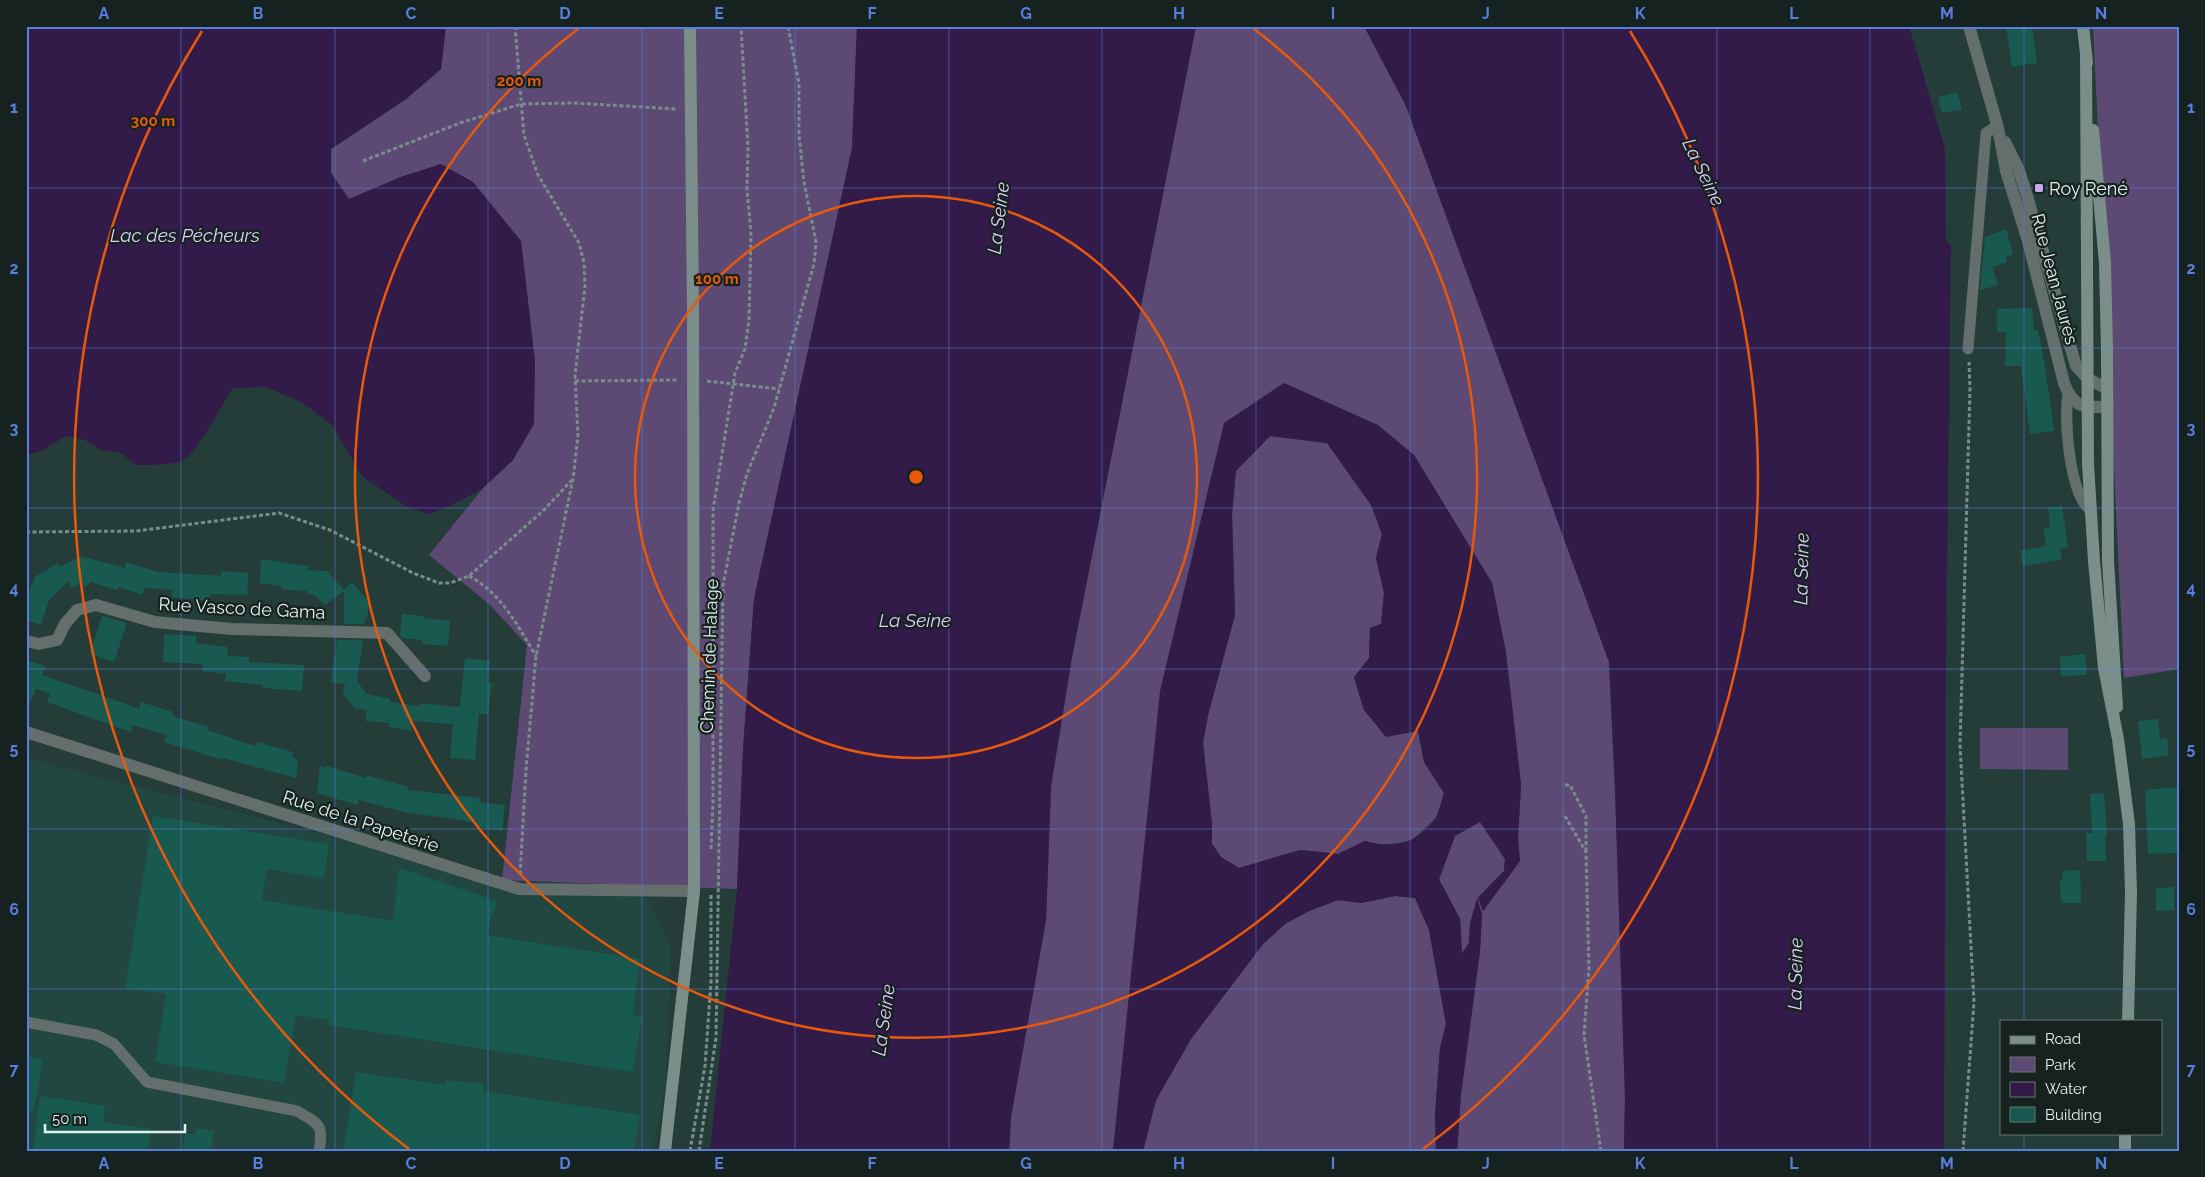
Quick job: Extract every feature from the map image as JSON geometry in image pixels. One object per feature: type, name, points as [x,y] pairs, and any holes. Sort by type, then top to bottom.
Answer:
[{"type":"main road","points":[[665,1151],[694,891],[692,111],[690,26]]},
{"type":"main road","points":[[2083,26],[2105,254],[2108,389],[2108,561],[2118,739]]},
{"type":"main road","points":[[2086,55],[2087,407],[2090,510],[2104,668],[2118,739],[2129,824],[2131,862],[2128,1020]]},
{"type":"main road","points":[[2125,1134],[2125,1149]]},
{"type":"street","name":"Rue Jean Jaurès","points":[[1969,26],[1998,127],[2006,171],[2028,241],[2055,351],[2068,393]]},
{"type":"street","name":"Rue Jean Jaurès","points":[[1998,127],[2018,168],[2025,189],[2076,366],[2087,378],[2108,389]]},
{"type":"street","points":[[2055,351],[2081,342],[2087,334]]},
{"type":"street","points":[[2062,375],[2066,368],[2076,366]]},
{"type":"street","points":[[2068,393],[2077,405],[2108,407]]},
{"type":"street","name":"Rue Vasco de Gama","points":[[26,641],[39,644],[57,640],[65,624],[77,610],[96,605],[155,622],[232,628],[387,633],[425,676]]},
{"type":"street","name":"Rue de la Papeterie","points":[[26,732],[519,889],[694,891]]},
{"type":"lane","points":[[1968,349],[1986,133],[1998,127]]},
{"type":"lane","points":[[2068,393],[2065,415],[2075,482],[2083,503],[2090,510]]},
{"type":"lane","points":[[26,1022],[96,1035],[114,1044],[146,1082],[298,1111],[317,1123],[322,1134],[319,1151]]},
{"type":"path","points":[[515,26],[524,135],[538,175],[579,243],[584,263],[585,286],[575,375],[578,436],[573,479],[536,656],[526,770],[519,889]]},
{"type":"path","points":[[711,858],[713,803],[714,510],[733,383],[745,349],[749,320],[751,234],[747,189],[748,147],[741,26]]},
{"type":"path","name":"Chemin de Halage","points":[[699,1151],[716,1038],[722,585],[739,503],[747,474],[774,408],[814,264],[816,242],[804,182],[799,135],[798,78],[788,26]]},
{"type":"path","points":[[363,161],[460,123],[521,104],[573,103],[692,111]]},
{"type":"path","points":[[1963,1151],[1974,1002],[1960,745],[1970,390],[1968,349]]},
{"type":"path","points":[[26,532],[136,531],[279,513],[330,530],[413,573],[439,583],[450,583],[469,576],[544,510],[573,479]]},
{"type":"path","points":[[469,576],[481,582],[506,608],[536,656]]},
{"type":"path","points":[[1564,785],[1570,785],[1586,816],[1589,968],[1584,1035],[1601,1151]]},
{"type":"path","points":[[1566,816],[1586,852]]},
{"type":"path","points":[[690,1151],[704,1066],[711,982],[711,886]]},
{"type":"shaded area","points":[[26,758],[502,880],[648,898],[671,946],[666,1084],[653,1151],[26,1151]]},
{"type":"green space","points":[[446,26],[857,26],[852,148],[754,599],[743,749],[737,889],[502,880],[527,645],[489,604],[429,555],[483,488],[513,460],[533,424],[535,362],[521,241],[441,164],[401,177],[349,199],[331,173],[331,149],[406,99],[441,69]]},
{"type":"green space","points":[[1196,26],[1364,26],[1406,106],[1609,662],[1625,1097],[1624,1151],[1457,1151],[1461,1094],[1480,951],[1482,914],[1477,899],[1470,924],[1469,943],[1462,954],[1460,919],[1439,880],[1455,836],[1436,818],[1411,841],[1382,845],[1365,841],[1338,854],[1300,850],[1239,868],[1221,857],[1212,844],[1212,824],[1203,743],[1208,715],[1235,615],[1232,514],[1236,470],[1270,436],[1327,443],[1371,505],[1382,534],[1376,558],[1384,593],[1381,624],[1370,628],[1369,658],[1354,678],[1364,710],[1418,731],[1424,762],[1444,793],[1480,822],[1505,859],[1504,871],[1478,897],[1483,911],[1520,861],[1518,838],[1521,785],[1506,653],[1492,583],[1414,455],[1224,423],[1137,928],[1113,1151],[1009,1151],[1011,1117],[1046,920],[1051,786],[1072,657]]},
{"type":"green space","points":[[2093,26],[2179,26],[2179,669],[2124,678]]},
{"type":"green space","points":[[1980,728],[2068,728],[2068,770],[1980,769]]},
{"type":"green space","points":[[1395,896],[1415,898],[1429,930],[1446,1024],[1440,1048],[1435,1114],[1436,1151],[1143,1151],[1156,1100],[1191,1039],[1263,944],[1285,924],[1309,911],[1338,900],[1361,903]]},
{"type":"water","name":"Lac des Pécheurs","points":[[26,26],[446,26],[441,69],[406,99],[331,149],[331,173],[349,199],[401,177],[441,164],[473,182],[521,241],[535,362],[534,424],[513,460],[483,488],[456,503],[430,514],[409,508],[363,477],[331,424],[301,402],[266,387],[233,388],[191,454],[185,459],[174,463],[135,465],[121,453],[100,450],[85,440],[66,436],[42,451],[26,455]]},
{"type":"water","name":"La Seine","points":[[857,26],[1196,26],[1072,657],[1051,786],[1046,920],[1011,1117],[1009,1151],[710,1151],[737,889],[743,749],[754,599],[852,148]]},
{"type":"water","points":[[1364,26],[1909,26],[1945,149],[1946,240],[1951,245],[1946,659],[1944,1151],[1624,1151],[1625,1097],[1609,662],[1406,106]]},
{"type":"water","points":[[1284,383],[1378,425],[1414,455],[1492,583],[1506,653],[1521,785],[1518,838],[1520,861],[1483,911],[1478,898],[1504,871],[1505,859],[1480,822],[1455,836],[1439,879],[1460,919],[1462,953],[1469,943],[1470,924],[1477,898],[1482,914],[1480,951],[1461,1094],[1457,1151],[1436,1151],[1435,1114],[1440,1048],[1446,1024],[1429,930],[1415,898],[1395,896],[1361,903],[1338,900],[1309,911],[1285,924],[1263,944],[1191,1039],[1156,1100],[1143,1151],[1113,1151],[1160,691],[1224,423]],"holes":[[[1270,436],[1327,443],[1371,505],[1382,534],[1376,558],[1384,593],[1381,624],[1370,628],[1369,658],[1354,677],[1364,710],[1386,737],[1418,731],[1424,762],[1444,793],[1435,819],[1420,834],[1404,842],[1385,844],[1365,841],[1338,854],[1300,850],[1239,868],[1221,857],[1212,844],[1212,824],[1203,743],[1208,715],[1235,615],[1232,514],[1236,471]]]},
{"type":"building","points":[[2006,26],[2032,26],[2037,63],[2012,67]]},
{"type":"building","points":[[1957,92],[1962,109],[1942,113],[1938,97]]},
{"type":"building","points":[[2006,229],[2013,254],[2006,257],[2007,262],[1992,267],[1998,285],[1980,290],[1985,237]]},
{"type":"building","points":[[2032,308],[2034,330],[2038,331],[2045,366],[2054,431],[2030,434],[2021,366],[2005,366],[2006,332],[1997,332],[1997,309]]},
{"type":"building","points":[[2062,506],[2068,547],[2060,548],[2062,559],[2023,566],[2020,551],[2046,546],[2043,528],[2050,527],[2048,507]]},
{"type":"building","points":[[80,556],[125,568],[127,562],[158,572],[221,576],[221,571],[249,573],[247,595],[210,594],[209,601],[172,597],[173,590],[145,588],[142,595],[119,587],[117,590],[91,582],[85,587],[82,583],[72,588],[68,581],[49,600],[41,625],[26,620],[26,599],[35,577],[58,563],[60,567]]},
{"type":"building","points":[[261,559],[308,566],[308,570],[327,571],[344,590],[352,582],[369,602],[367,618],[365,618],[364,624],[344,624],[344,591],[325,605],[315,595],[307,594],[307,591],[281,589],[281,586],[260,583]]},
{"type":"building","points":[[402,614],[450,621],[448,646],[422,644],[423,640],[402,638],[400,636]]},
{"type":"building","points":[[102,616],[127,623],[114,662],[90,654]]},
{"type":"building","points":[[164,634],[196,636],[196,643],[227,647],[228,656],[249,657],[249,662],[304,665],[302,691],[263,688],[263,685],[225,681],[226,674],[202,671],[203,664],[163,662]]},
{"type":"building","points":[[337,640],[363,640],[357,681],[367,694],[390,699],[390,702],[420,706],[420,703],[460,707],[465,658],[490,661],[488,683],[492,683],[488,714],[479,714],[475,760],[450,758],[453,724],[411,721],[411,731],[389,727],[389,723],[365,721],[367,710],[356,709],[343,695],[345,684],[331,682]]},
{"type":"building","points":[[2085,654],[2087,675],[2061,676],[2060,657]]},
{"type":"building","points":[[26,660],[46,666],[42,675],[139,709],[141,702],[173,712],[172,716],[209,727],[208,730],[255,746],[257,742],[293,752],[292,757],[298,759],[296,778],[223,758],[223,760],[164,742],[166,735],[133,725],[131,732],[47,702],[50,693],[36,689],[26,712]]},
{"type":"building","points":[[2158,719],[2160,739],[2167,738],[2169,755],[2142,759],[2138,721]]},
{"type":"building","points":[[320,766],[326,768],[327,766],[366,778],[367,775],[408,787],[408,790],[480,798],[479,802],[505,805],[502,831],[477,827],[477,823],[456,819],[407,813],[359,800],[357,805],[317,793]]},
{"type":"building","points":[[2178,787],[2179,853],[2148,854],[2145,790]]},
{"type":"building","points":[[2104,793],[2107,835],[2105,835],[2106,861],[2087,861],[2086,833],[2092,833],[2090,794]]},
{"type":"building","points":[[153,816],[329,844],[324,878],[267,869],[262,900],[393,921],[399,868],[497,901],[486,935],[640,959],[633,1015],[642,1016],[633,1072],[329,1025],[330,1020],[296,1015],[284,1083],[155,1062],[166,994],[125,988]]},
{"type":"building","points":[[2080,870],[2081,903],[2061,903],[2060,879],[2063,879],[2063,871]]},
{"type":"building","points":[[2174,887],[2174,910],[2156,911],[2156,888]]},
{"type":"building","points":[[26,1056],[43,1059],[34,1111],[26,1110]]},
{"type":"building","points":[[356,1072],[445,1085],[446,1080],[484,1084],[483,1091],[640,1115],[634,1151],[343,1151]]},
{"type":"building","points":[[40,1096],[105,1106],[103,1122],[151,1129],[148,1151],[33,1151]]},
{"type":"building","points":[[196,1128],[214,1131],[211,1151],[182,1151],[185,1133],[195,1134]]},
{"type":"place","name":"Roy René","points":[[2039,188]]}]
